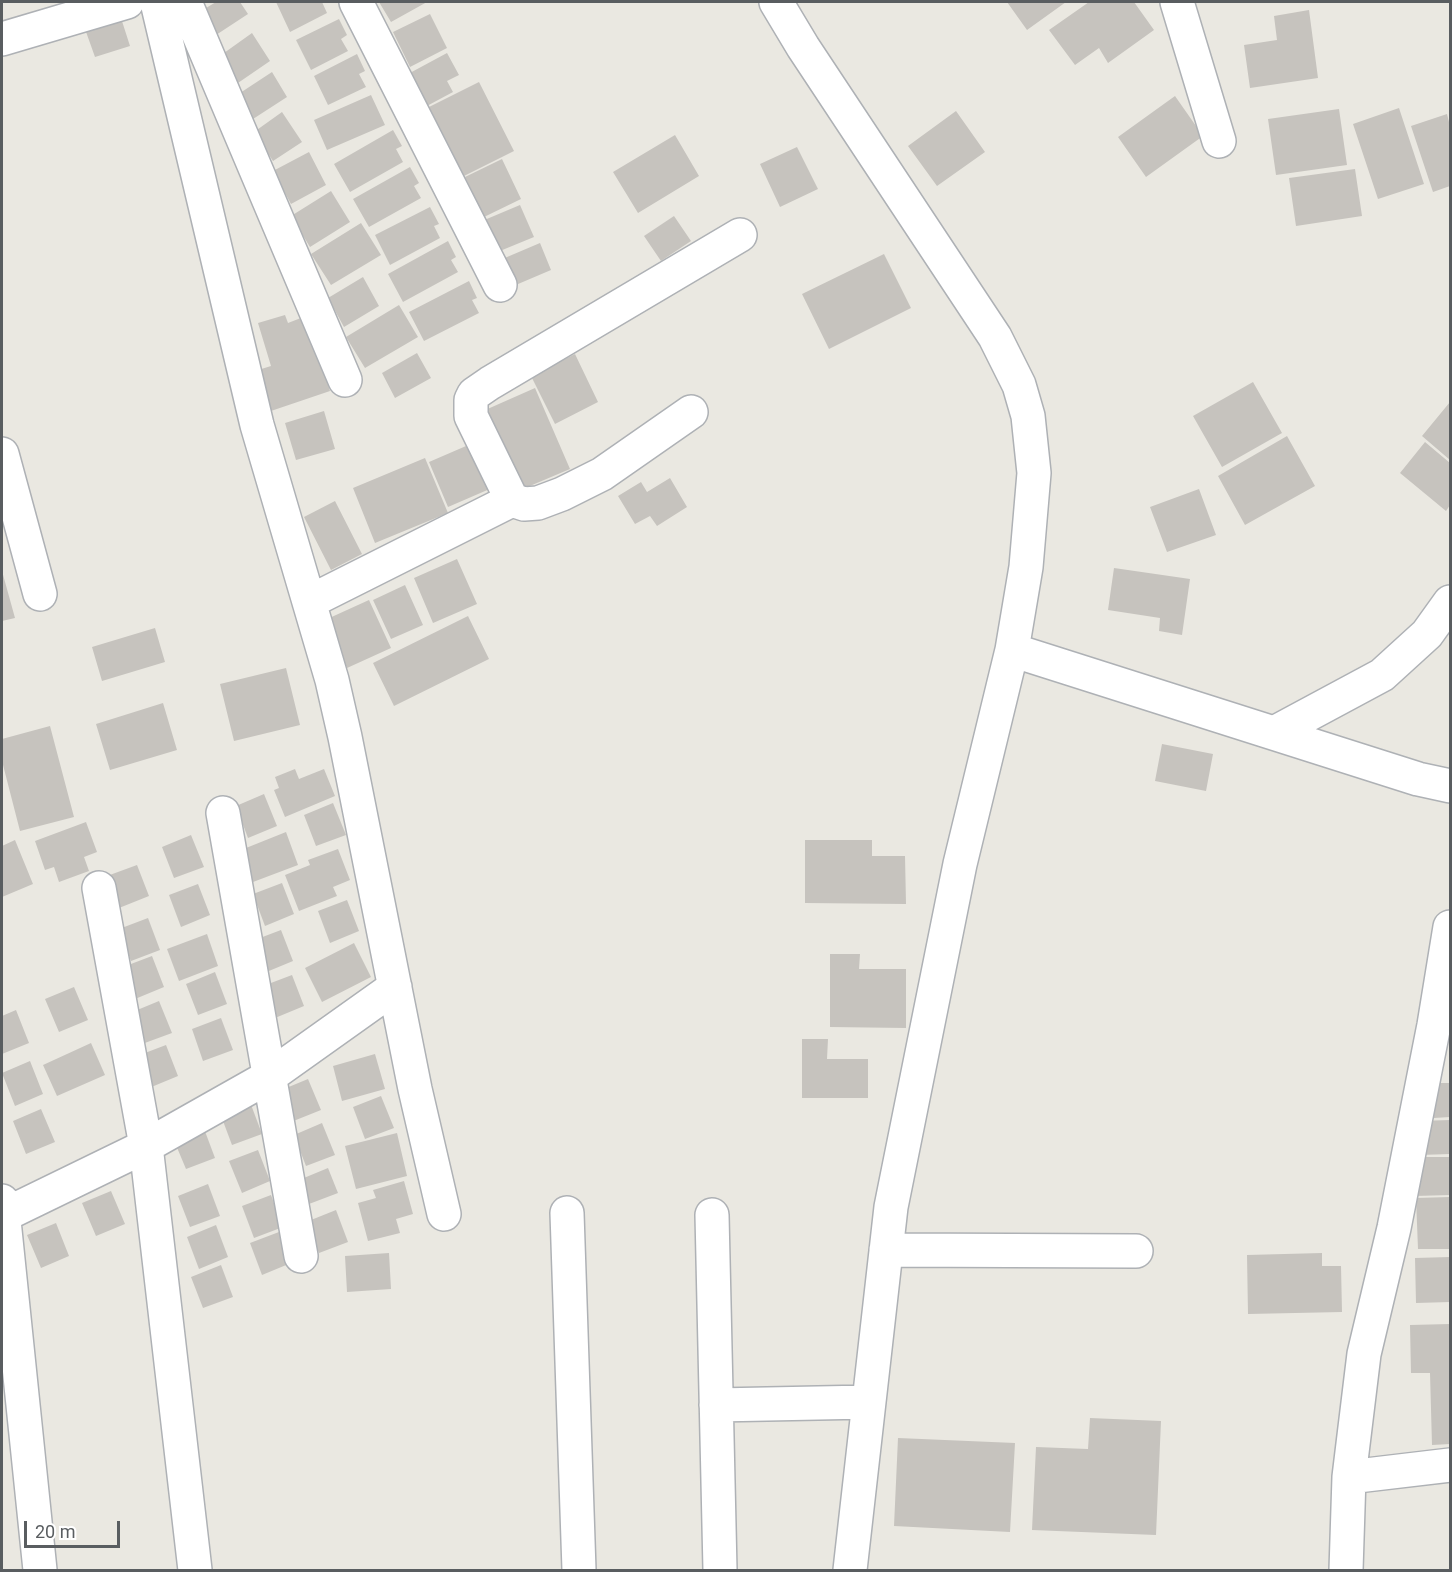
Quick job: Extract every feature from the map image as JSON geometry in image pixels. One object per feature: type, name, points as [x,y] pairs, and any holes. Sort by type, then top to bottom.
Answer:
[{"type":"street","points":[[2,39],[127,2]]},
{"type":"street","points":[[157,2],[257,425],[332,680],[415,1089],[444,1214]]},
{"type":"street","points":[[185,2],[345,380]]},
{"type":"street","points":[[356,2],[500,285]]},
{"type":"street","points":[[776,2],[803,47],[995,337],[1019,385],[1028,416],[1034,473],[1026,567],[1012,650],[956,887],[891,1207],[850,1570]]},
{"type":"street","points":[[1177,2],[1219,141]]},
{"type":"street","points":[[512,500],[471,416],[471,400],[474,394],[740,235]]},
{"type":"street","points":[[309,602],[512,500],[524,504],[538,503],[562,494],[602,474],[692,412]]},
{"type":"street","points":[[2,454],[40,594]]},
{"type":"street","points":[[1274,733],[1382,675],[1427,634],[1450,602]]},
{"type":"street","points":[[1012,650],[1418,779],[1450,786]]},
{"type":"street","points":[[223,813],[301,1256]]},
{"type":"street","points":[[99,888],[146,1146],[195,1570]]},
{"type":"street","points":[[1346,1570],[1349,1477],[1364,1354],[1394,1228],[1434,1025],[1450,927]]},
{"type":"street","points":[[40,1570],[2,1211],[146,1146],[270,1076],[395,987]]},
{"type":"street","points":[[567,1213],[579,1570]]},
{"type":"street","points":[[712,1215],[720,1570]]},
{"type":"street","points":[[886,1250],[1136,1251]]},
{"type":"street","points":[[716,1405],[869,1402]]},
{"type":"street","points":[[1349,1477],[1450,1465]]},
{"type":"building","points":[[216,2],[240,2],[248,14],[216,35],[201,11]]},
{"type":"building","points":[[276,2],[322,2],[327,13],[290,32]]},
{"type":"building","points":[[379,2],[427,2],[391,22]]},
{"type":"building","points":[[1007,2],[1066,2],[1027,30]]},
{"type":"building","points":[[1089,2],[1134,2],[1154,30],[1108,63],[1099,48],[1075,65],[1049,30]]},
{"type":"building","points":[[1309,10],[1318,78],[1250,88],[1244,45],[1277,40],[1274,16]]},
{"type":"building","points":[[430,14],[447,48],[410,67],[393,32]]},
{"type":"building","points":[[121,18],[130,46],[95,57],[85,29]]},
{"type":"building","points":[[339,19],[347,35],[341,39],[348,51],[311,70],[296,40]]},
{"type":"building","points":[[252,33],[270,61],[235,85],[217,58]]},
{"type":"building","points":[[447,53],[459,75],[447,81],[453,92],[425,107],[408,74]]},
{"type":"building","points":[[357,54],[365,71],[359,74],[366,87],[328,105],[314,76]]},
{"type":"building","points":[[272,72],[287,97],[253,119],[237,95]]},
{"type":"building","points":[[479,82],[514,151],[464,176],[429,107]]},
{"type":"building","points":[[371,95],[385,125],[327,150],[314,120]]},
{"type":"building","points":[[1175,96],[1203,136],[1146,177],[1118,137]]},
{"type":"building","points":[[1399,108],[1424,184],[1378,199],[1353,124]]},
{"type":"building","points":[[1339,109],[1347,165],[1276,175],[1268,119]]},
{"type":"building","points":[[956,111],[985,152],[937,186],[908,146]]},
{"type":"building","points":[[282,112],[302,142],[273,161],[254,132]]},
{"type":"building","points":[[1447,114],[1450,126],[1450,186],[1433,192],[1411,126]]},
{"type":"building","points":[[393,130],[402,146],[396,149],[403,162],[350,192],[334,164]]},
{"type":"building","points":[[675,135],[699,176],[638,213],[613,172]]},
{"type":"building","points":[[797,147],[818,189],[780,207],[760,164]]},
{"type":"building","points":[[309,152],[326,185],[291,204],[273,171]]},
{"type":"building","points":[[502,159],[521,199],[484,217],[465,177]]},
{"type":"building","points":[[410,167],[419,183],[414,186],[421,198],[369,227],[353,199]]},
{"type":"building","points":[[1355,169],[1362,216],[1296,226],[1289,178]]},
{"type":"building","points":[[331,191],[350,222],[310,247],[291,216]]},
{"type":"building","points":[[520,205],[534,237],[495,253],[482,221]]},
{"type":"building","points":[[430,207],[439,224],[434,226],[440,238],[390,265],[375,235]]},
{"type":"building","points":[[674,216],[691,241],[661,261],[644,236]]},
{"type":"building","points":[[361,223],[381,255],[331,285],[311,254]]},
{"type":"building","points":[[448,241],[456,257],[451,260],[458,272],[403,302],[388,274]]},
{"type":"building","points":[[540,243],[551,270],[511,287],[500,260]]},
{"type":"building","points":[[884,254],[911,308],[829,349],[802,294]]},
{"type":"building","points":[[363,277],[379,306],[344,327],[328,298]]},
{"type":"building","points":[[469,281],[477,298],[472,300],[479,313],[424,341],[409,312]]},
{"type":"building","points":[[399,305],[418,337],[365,368],[346,337]]},
{"type":"building","points":[[285,315],[288,323],[306,316],[330,391],[268,412],[255,371],[271,366],[258,323]]},
{"type":"building","points":[[417,353],[431,378],[395,398],[382,373]]},
{"type":"building","points":[[575,354],[598,402],[555,424],[531,376]]},
{"type":"building","points":[[1253,382],[1282,433],[1222,467],[1193,416]]},
{"type":"building","points":[[535,388],[570,469],[518,491],[483,411]]},
{"type":"building","points":[[1450,402],[1450,460],[1422,436]]},
{"type":"building","points":[[324,411],[335,449],[296,460],[285,423]]},
{"type":"building","points":[[1287,436],[1315,486],[1245,525],[1218,476]]},
{"type":"building","points":[[1425,442],[1450,463],[1450,505],[1446,511],[1400,473]]},
{"type":"building","points":[[473,443],[492,488],[448,507],[429,462]]},
{"type":"building","points":[[425,458],[448,513],[375,543],[353,488]]},
{"type":"building","points":[[670,478],[687,507],[657,526],[650,516],[635,524],[618,496],[641,482],[647,492]]},
{"type":"building","points":[[1199,489],[1216,535],[1167,552],[1150,507]]},
{"type":"building","points":[[335,501],[362,554],[331,570],[304,517]]},
{"type":"building","points":[[457,559],[477,604],[433,623],[414,578]]},
{"type":"building","points":[[1114,568],[1190,579],[1182,635],[1159,631],[1160,618],[1108,610]]},
{"type":"building","points":[[2,571],[15,618],[2,621]]},
{"type":"building","points":[[405,585],[423,625],[391,639],[373,600]]},
{"type":"building","points":[[369,600],[391,648],[347,668],[325,620]]},
{"type":"building","points":[[468,616],[489,659],[394,706],[373,663]]},
{"type":"building","points":[[155,628],[165,662],[102,681],[92,647]]},
{"type":"building","points":[[286,668],[300,725],[234,741],[220,684]]},
{"type":"building","points":[[163,703],[177,750],[110,770],[96,724]]},
{"type":"building","points":[[50,726],[74,817],[20,831],[2,761],[2,739]]},
{"type":"building","points":[[1162,744],[1213,754],[1206,791],[1155,781]]},
{"type":"building","points":[[295,769],[299,779],[324,769],[335,796],[285,817],[274,790],[279,788],[275,777]]},
{"type":"building","points":[[264,794],[277,826],[248,838],[236,806]]},
{"type":"building","points":[[333,803],[346,835],[316,846],[304,815]]},
{"type":"building","points":[[86,822],[97,852],[84,857],[89,871],[59,882],[54,867],[45,870],[35,841]]},
{"type":"building","points":[[286,832],[298,865],[253,882],[241,850]]},
{"type":"building","points":[[191,835],[204,867],[174,878],[162,847]]},
{"type":"building","points":[[15,840],[33,884],[2,897],[2,846]]},
{"type":"building","points":[[805,840],[872,840],[872,856],[905,856],[906,904],[805,903]]},
{"type":"building","points":[[338,849],[350,880],[333,887],[337,896],[299,911],[285,875],[310,865],[308,860]]},
{"type":"building","points":[[137,865],[149,896],[119,908],[107,876]]},
{"type":"building","points":[[282,883],[294,914],[265,926],[253,894]]},
{"type":"building","points":[[198,884],[210,915],[181,927],[169,895]]},
{"type":"building","points":[[347,900],[359,931],[330,943],[318,911]]},
{"type":"building","points":[[148,918],[160,950],[131,961],[119,929]]},
{"type":"building","points":[[281,930],[293,961],[264,973],[252,941]]},
{"type":"building","points":[[207,934],[218,966],[179,981],[167,949]]},
{"type":"building","points":[[354,943],[371,977],[322,1002],[305,968]]},
{"type":"building","points":[[830,954],[860,954],[859,969],[906,969],[906,1028],[830,1027]]},
{"type":"building","points":[[152,956],[164,987],[135,999],[123,967]]},
{"type":"building","points":[[215,972],[227,1004],[198,1015],[186,984]]},
{"type":"building","points":[[292,975],[304,1006],[275,1018],[263,986]]},
{"type":"building","points":[[74,987],[88,1020],[59,1032],[45,999]]},
{"type":"building","points":[[159,1001],[172,1033],[142,1044],[130,1013]]},
{"type":"building","points":[[16,1010],[29,1043],[2,1054],[2,1016]]},
{"type":"building","points":[[221,1018],[233,1050],[203,1061],[192,1029]]},
{"type":"building","points":[[802,1039],[828,1039],[827,1059],[868,1059],[868,1098],[802,1098]]},
{"type":"building","points":[[91,1043],[105,1075],[57,1096],[43,1065]]},
{"type":"building","points":[[166,1045],[178,1076],[149,1088],[137,1056]]},
{"type":"building","points":[[375,1054],[385,1089],[342,1101],[333,1066]]},
{"type":"building","points":[[30,1061],[43,1094],[15,1106],[2,1073]]},
{"type":"building","points":[[308,1079],[321,1110],[291,1122],[279,1091]]},
{"type":"building","points":[[1433,1083],[1450,1083],[1450,1117],[1434,1118]]},
{"type":"building","points":[[381,1096],[394,1128],[365,1139],[353,1107]]},
{"type":"building","points":[[250,1102],[262,1134],[232,1145],[220,1113]]},
{"type":"building","points":[[41,1109],[55,1142],[26,1154],[13,1121]]},
{"type":"building","points":[[1450,1120],[1450,1154],[1420,1155],[1419,1121]]},
{"type":"building","points":[[322,1123],[335,1155],[306,1166],[294,1135]]},
{"type":"building","points":[[203,1126],[215,1158],[186,1169],[173,1138]]},
{"type":"building","points":[[397,1133],[407,1176],[356,1189],[345,1146]]},
{"type":"building","points":[[258,1150],[270,1181],[242,1193],[229,1161]]},
{"type":"building","points":[[1415,1157],[1450,1157],[1450,1195],[1415,1196]]},
{"type":"building","points":[[328,1168],[338,1193],[309,1204],[299,1180]]},
{"type":"building","points":[[404,1181],[413,1214],[396,1219],[400,1233],[368,1241],[358,1203],[376,1198],[373,1190]]},
{"type":"building","points":[[208,1184],[220,1216],[190,1227],[178,1196]]},
{"type":"building","points":[[111,1191],[125,1224],[96,1236],[82,1203]]},
{"type":"building","points":[[271,1195],[283,1227],[254,1238],[242,1206]]},
{"type":"building","points":[[1450,1197],[1450,1249],[1418,1249],[1416,1198]]},
{"type":"building","points":[[336,1210],[348,1242],[319,1253],[306,1222]]},
{"type":"building","points":[[56,1223],[69,1256],[41,1268],[27,1235]]},
{"type":"building","points":[[216,1225],[228,1257],[199,1269],[187,1237]]},
{"type":"building","points":[[279,1232],[291,1263],[262,1275],[250,1243]]},
{"type":"building","points":[[389,1253],[391,1289],[347,1292],[345,1256]]},
{"type":"building","points":[[1322,1253],[1322,1266],[1341,1266],[1342,1312],[1248,1314],[1247,1255]]},
{"type":"building","points":[[1450,1257],[1450,1302],[1416,1303],[1415,1258]]},
{"type":"building","points":[[221,1265],[233,1297],[203,1308],[191,1277]]},
{"type":"building","points":[[1450,1324],[1450,1444],[1432,1445],[1430,1373],[1411,1373],[1410,1325]]},
{"type":"building","points":[[1090,1418],[1161,1421],[1156,1535],[1032,1530],[1036,1447],[1088,1449]]},
{"type":"building","points":[[898,1438],[1015,1443],[1010,1532],[894,1526]]}]
